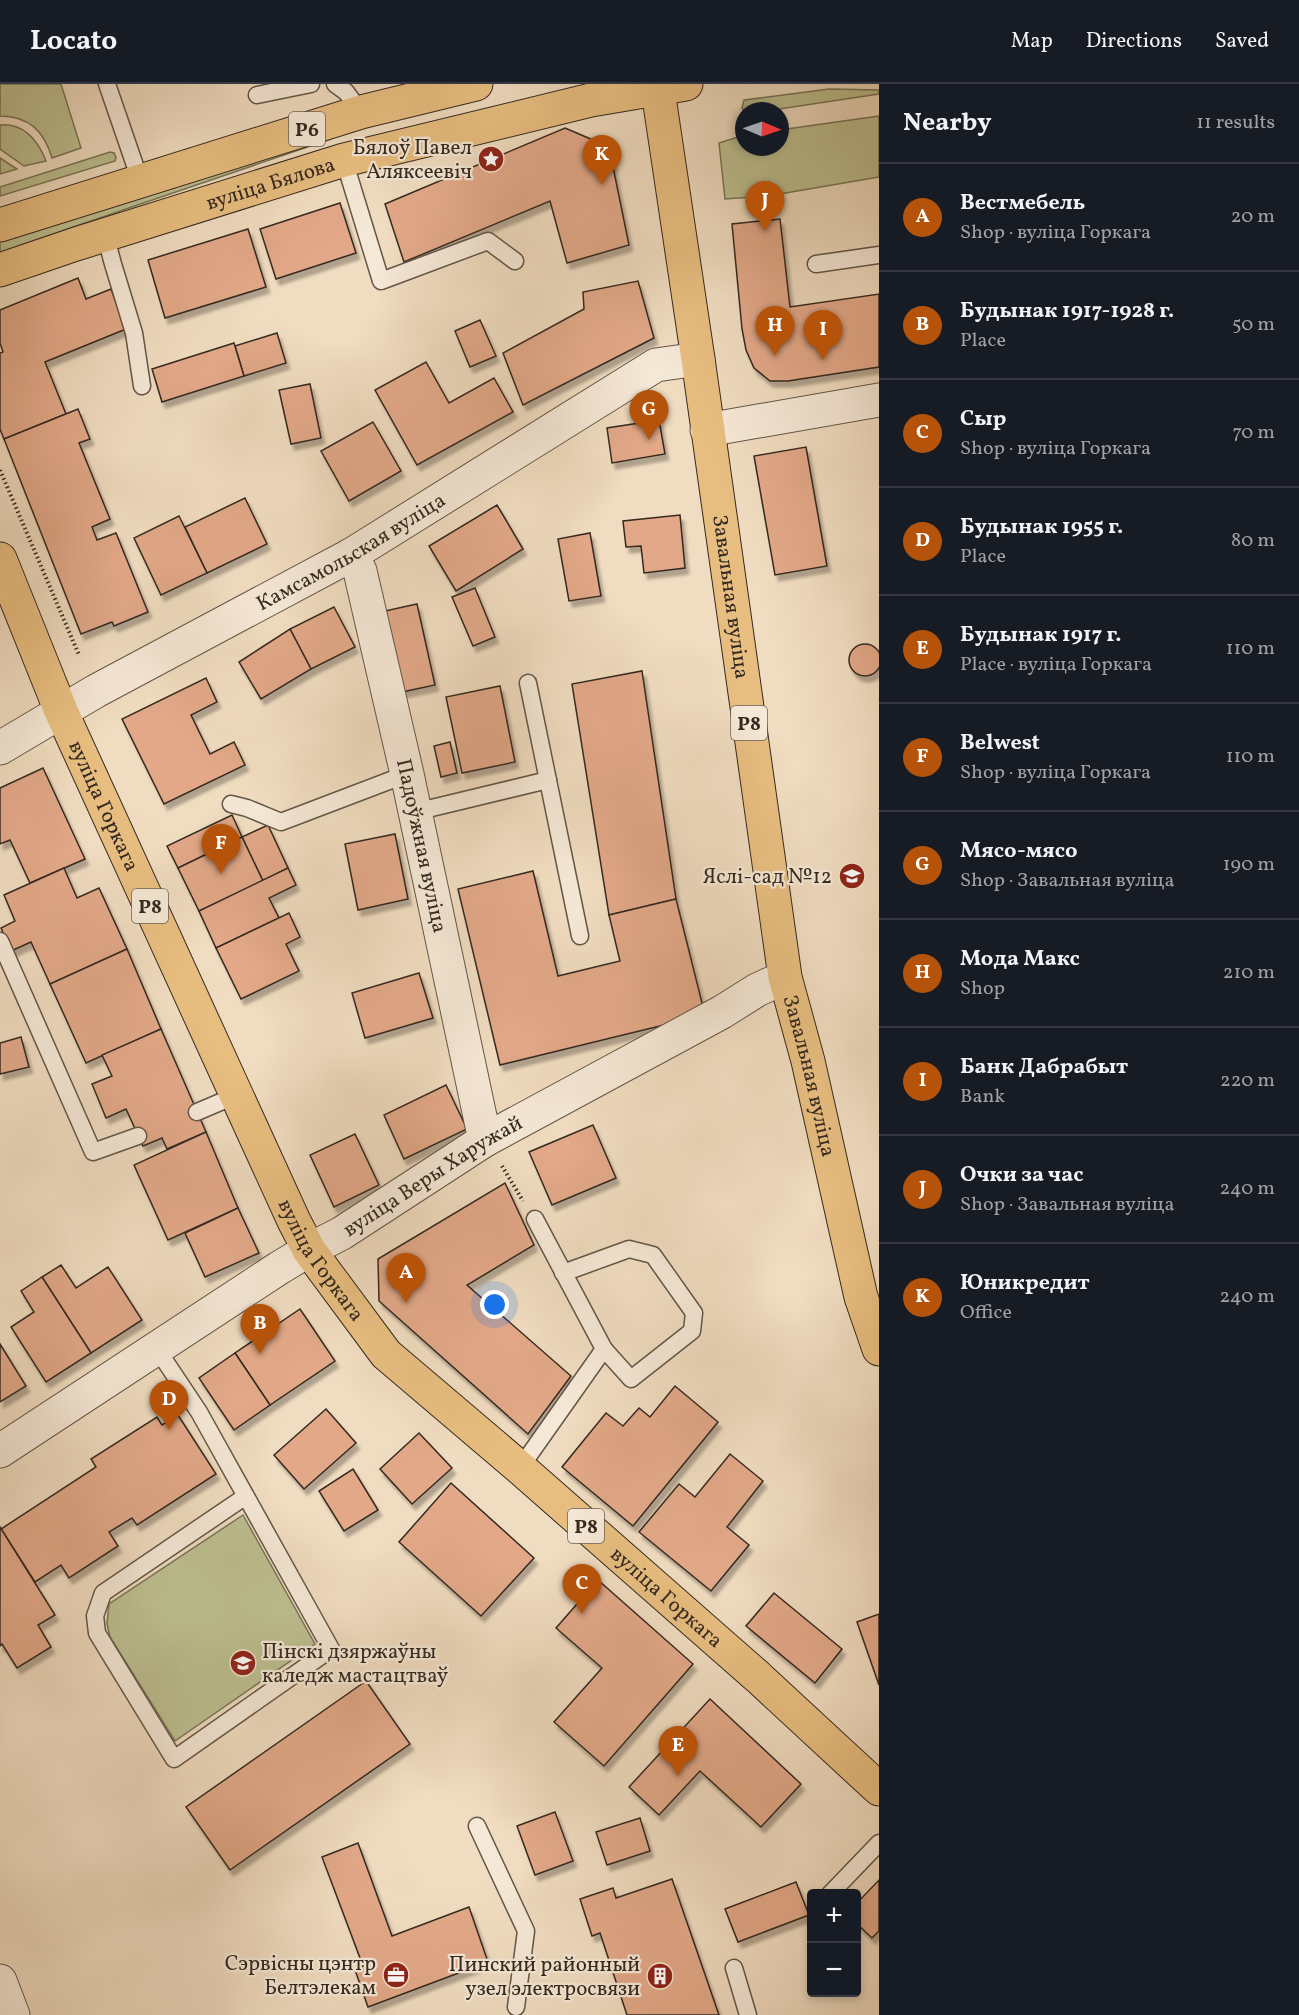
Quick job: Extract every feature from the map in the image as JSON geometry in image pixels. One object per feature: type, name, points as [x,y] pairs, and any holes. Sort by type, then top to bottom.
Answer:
[{"type":"main road","name":"вуліца Бялова","points":[[0,225],[362,112],[476,84]]},
{"type":"main road","name":"вуліца Бялова","points":[[0,270],[105,234],[344,160],[591,100],[667,86]]},
{"type":"main road","name":"Завальная вуліца","points":[[667,86],[707,430],[785,977],[808,1061],[861,1297],[879,1349]]},
{"type":"main road","name":"вуліца Горкага","points":[[0,559],[61,711],[309,1250],[386,1354],[758,1677],[879,1789]]},
{"type":"street","name":"Камсамольская вуліца","points":[[0,748],[96,691],[351,555],[656,365],[698,359]]},
{"type":"street","points":[[707,430],[879,400]]},
{"type":"street","name":"Падоўжная вуліца","points":[[351,555],[360,571],[407,774],[485,1140]]},
{"type":"street","name":"вуліца Веры Харужай","points":[[0,1451],[309,1250],[342,1233],[485,1140],[722,1012],[757,990],[785,977]]},
{"type":"street","points":[[0,1982],[13,2015]]},
{"type":"lane","points":[[107,84],[140,180]]},
{"type":"lane","points":[[257,95],[311,84]]},
{"type":"lane","points":[[335,84],[346,92],[362,112]]},
{"type":"lane","points":[[344,160],[381,281],[488,241],[515,261]]},
{"type":"lane","points":[[105,234],[134,333],[142,387]]},
{"type":"lane","points":[[816,264],[879,255]]},
{"type":"lane","points":[[528,683],[580,936]]},
{"type":"lane","points":[[231,804],[281,822],[407,774]]},
{"type":"lane","points":[[415,812],[548,780]]},
{"type":"lane","points":[[0,940],[93,1152],[138,1136]]},
{"type":"lane","points":[[197,1112],[237,1095]]},
{"type":"lane","points":[[535,1219],[563,1273],[604,1349],[631,1379],[692,1331],[694,1313],[653,1255],[629,1249],[563,1273]]},
{"type":"lane","points":[[157,1348],[199,1412],[246,1496],[331,1649],[174,1759],[97,1633],[95,1617],[103,1593],[246,1496]]},
{"type":"lane","points":[[520,1468],[604,1349]]},
{"type":"lane","points":[[477,1826],[526,1931],[517,2011],[501,2015]]},
{"type":"lane","points":[[834,1889],[879,1843]]},
{"type":"lane","points":[[734,1968],[748,2015]]},
{"type":"path","points":[[0,470],[79,655]]},
{"type":"path","points":[[485,1140],[535,1219]]},
{"type":"green space","points":[[0,84],[61,84],[81,148],[52,158],[45,140],[34,127],[19,119],[0,116]]},
{"type":"green space","points":[[829,89],[879,90],[879,94],[789,108],[789,102],[744,102],[744,100]]},
{"type":"green space","points":[[879,116],[879,177],[768,196],[725,199],[719,143],[735,138],[735,156],[789,156],[789,129]]},
{"type":"green space","points":[[0,125],[9,125],[23,130],[34,140],[46,161],[24,166],[0,149]]},
{"type":"green space","points":[[328,130],[331,139],[0,252],[0,241]]},
{"type":"green space","points":[[110,152],[114,153],[115,161],[0,196],[0,187]]},
{"type":"green space","points":[[0,158],[17,169],[0,174]]},
{"type":"green space","points":[[243,1515],[315,1644],[175,1741],[110,1637],[107,1624],[109,1604]]},
{"type":"building","points":[[565,128],[593,140],[611,157],[629,245],[567,263],[550,201],[404,262],[385,204]]},
{"type":"building","points":[[340,203],[356,253],[276,279],[260,229]]},
{"type":"building","points":[[780,219],[790,307],[879,294],[879,367],[788,381],[770,381],[754,368],[746,350],[742,329],[732,224]]},
{"type":"building","points":[[248,229],[266,287],[165,318],[148,260]]},
{"type":"building","points":[[78,278],[86,299],[111,289],[126,329],[45,362],[66,414],[4,439],[0,429],[0,353],[3,352],[0,343],[0,310]]},
{"type":"building","points":[[638,281],[654,338],[523,405],[503,353],[584,309],[583,292]]},
{"type":"building","points":[[480,320],[496,356],[470,367],[455,331]]},
{"type":"building","points":[[277,333],[286,363],[244,376],[235,346]]},
{"type":"building","points":[[234,343],[244,376],[162,402],[152,369]]},
{"type":"building","points":[[426,362],[449,403],[494,378],[513,412],[417,465],[375,390]]},
{"type":"building","points":[[310,384],[321,438],[291,444],[279,390]]},
{"type":"building","points":[[78,409],[90,439],[79,443],[110,519],[92,527],[97,540],[116,533],[148,612],[114,626],[112,622],[81,634],[4,439]]},
{"type":"building","points":[[659,420],[665,454],[612,463],[607,428]]},
{"type":"building","points":[[373,422],[401,471],[349,501],[321,451]]},
{"type":"building","points":[[806,447],[827,566],[775,575],[754,456]]},
{"type":"building","points":[[245,498],[267,544],[207,573],[185,527]]},
{"type":"building","points":[[497,505],[523,549],[456,591],[429,546]]},
{"type":"building","points":[[680,515],[685,568],[644,573],[641,546],[626,547],[623,521]]},
{"type":"building","points":[[179,516],[207,573],[161,595],[134,538]]},
{"type":"building","points":[[590,533],[601,596],[569,601],[558,539]]},
{"type":"building","points":[[475,588],[495,637],[473,646],[452,597]]},
{"type":"building","points":[[417,604],[435,685],[402,692],[385,611]]},
{"type":"building","points":[[334,607],[355,647],[311,669],[290,629]]},
{"type":"building","points":[[290,629],[311,669],[261,699],[239,662]]},
{"type":"building","points":[[865,644],[876,649],[881,660],[876,671],[865,676],[854,671],[849,660],[854,649]]},
{"type":"building","points":[[642,671],[676,899],[609,915],[572,684]]},
{"type":"building","points":[[206,678],[217,702],[191,715],[210,754],[234,742],[245,765],[164,804],[122,719]]},
{"type":"building","points":[[500,686],[515,762],[462,773],[446,697]]},
{"type":"building","points":[[450,742],[457,773],[441,777],[434,746]]},
{"type":"building","points":[[43,768],[85,859],[30,883],[10,840],[0,844],[0,788]]},
{"type":"building","points":[[232,815],[242,837],[178,868],[167,846]]},
{"type":"building","points":[[268,825],[288,868],[263,881],[242,837]]},
{"type":"building","points":[[395,834],[408,899],[358,910],[345,844]]},
{"type":"building","points":[[242,837],[263,881],[199,911],[178,868]]},
{"type":"building","points":[[64,868],[77,898],[99,888],[127,949],[50,984],[31,942],[11,951],[1,928],[15,921],[4,895]]},
{"type":"building","points":[[288,868],[296,885],[269,898],[279,918],[216,948],[199,911]]},
{"type":"building","points":[[533,871],[558,976],[620,961],[609,915],[676,899],[705,1015],[500,1065],[458,889]]},
{"type":"building","points":[[289,913],[300,937],[286,944],[299,971],[241,999],[216,948]]},
{"type":"building","points":[[127,949],[161,1029],[86,1063],[50,984]]},
{"type":"building","points":[[419,973],[433,1018],[365,1038],[352,993]]},
{"type":"building","points":[[161,1029],[206,1132],[167,1149],[162,1138],[143,1146],[126,1109],[106,1118],[92,1084],[112,1076],[102,1055]]},
{"type":"building","points":[[21,1037],[29,1067],[0,1074],[0,1043]]},
{"type":"building","points":[[446,1085],[467,1129],[404,1159],[384,1115]]},
{"type":"building","points":[[593,1125],[616,1178],[552,1205],[529,1152]]},
{"type":"building","points":[[206,1132],[238,1208],[168,1240],[134,1165]]},
{"type":"building","points":[[355,1134],[379,1185],[334,1207],[310,1155]]},
{"type":"building","points":[[505,1183],[534,1245],[467,1285],[571,1376],[528,1434],[379,1301],[378,1259]]},
{"type":"building","points":[[238,1208],[259,1253],[205,1277],[185,1233]]},
{"type":"building","points":[[61,1265],[76,1288],[108,1267],[142,1320],[91,1353],[42,1277]]},
{"type":"building","points":[[42,1277],[91,1353],[46,1382],[11,1327],[34,1312],[21,1291]]},
{"type":"building","points":[[300,1309],[335,1361],[270,1405],[235,1353]]},
{"type":"building","points":[[0,1344],[26,1386],[0,1402]]},
{"type":"building","points":[[235,1353],[270,1405],[234,1430],[199,1378]]},
{"type":"building","points":[[675,1386],[718,1422],[633,1526],[562,1467],[606,1413],[623,1426],[639,1408],[650,1417]]},
{"type":"building","points":[[326,1409],[356,1443],[304,1489],[274,1455]]},
{"type":"building","points":[[178,1415],[216,1474],[137,1525],[132,1518],[109,1532],[118,1546],[69,1578],[61,1565],[35,1582],[1,1529],[96,1467],[91,1459],[157,1417],[162,1425]]},
{"type":"building","points":[[419,1433],[452,1468],[412,1504],[380,1469]]},
{"type":"building","points":[[730,1454],[763,1481],[727,1527],[749,1545],[711,1591],[639,1532],[679,1484],[695,1497]]},
{"type":"building","points":[[353,1469],[378,1510],[344,1531],[319,1491]]},
{"type":"building","points":[[451,1483],[534,1558],[481,1616],[399,1542]]},
{"type":"building","points":[[0,1527],[55,1615],[38,1625],[51,1647],[17,1668],[2,1644],[0,1646]]},
{"type":"building","points":[[598,1580],[693,1664],[604,1766],[554,1722],[602,1668],[556,1628]]},
{"type":"building","points":[[774,1593],[842,1649],[815,1683],[746,1626]]},
{"type":"building","points":[[879,1614],[879,1685],[857,1622]]},
{"type":"building","points":[[366,1681],[410,1744],[230,1870],[186,1807]]},
{"type":"building","points":[[710,1699],[801,1784],[761,1827],[700,1771],[659,1815],[629,1787]]},
{"type":"building","points":[[555,1812],[573,1861],[535,1875],[517,1826]]},
{"type":"building","points":[[640,1818],[650,1851],[607,1865],[596,1832]]},
{"type":"building","points":[[358,1843],[392,1936],[469,1907],[488,1962],[368,2007],[355,1970],[363,1966],[322,1857]]},
{"type":"building","name":"Пинский районный узел электросвязи","points":[[672,1879],[719,2015],[627,2015],[600,1933],[592,1936],[580,1899],[613,1888],[616,1898]]},
{"type":"building","points":[[879,1880],[879,1931],[872,1938],[861,1928],[861,1899]]},
{"type":"building","points":[[796,1882],[807,1910],[807,1916],[738,1942],[725,1909]]},
{"type":"place","name":"Бялоў Павел Аляксеевіч","points":[[491,159]]},
{"type":"place","name":"Юникредит","points":[[602,185]]},
{"type":"place","name":"Очки за час","points":[[765,231]]},
{"type":"place","name":"Мода Макс","points":[[775,356]]},
{"type":"place","name":"Банк Дабрабыт","points":[[823,360]]},
{"type":"place","name":"Мясо-мясо","points":[[649,440]]},
{"type":"place","name":"Belwest","points":[[221,874]]},
{"type":"place","name":"Яслі-сад №12","points":[[852,876]]},
{"type":"place","name":"Вестмебель","points":[[406,1303]]},
{"type":"place","name":"Будынак 1917-1928 г.","points":[[260,1354]]},
{"type":"place","name":"Будынак 1955 г.","points":[[169,1430]]},
{"type":"place","name":"Сыр","points":[[582,1614]]},
{"type":"place","name":"Пінскі дзяржаўны каледж мастацтваў","points":[[243,1663]]},
{"type":"place","name":"Будынак 1917 г.","points":[[678,1776]]},
{"type":"place","name":"Сэрвісны цэнтр Белтэлекам","points":[[396,1975]]},
{"type":"place","name":"Пинский районный узел электросвязи","points":[[660,1976]]}]
